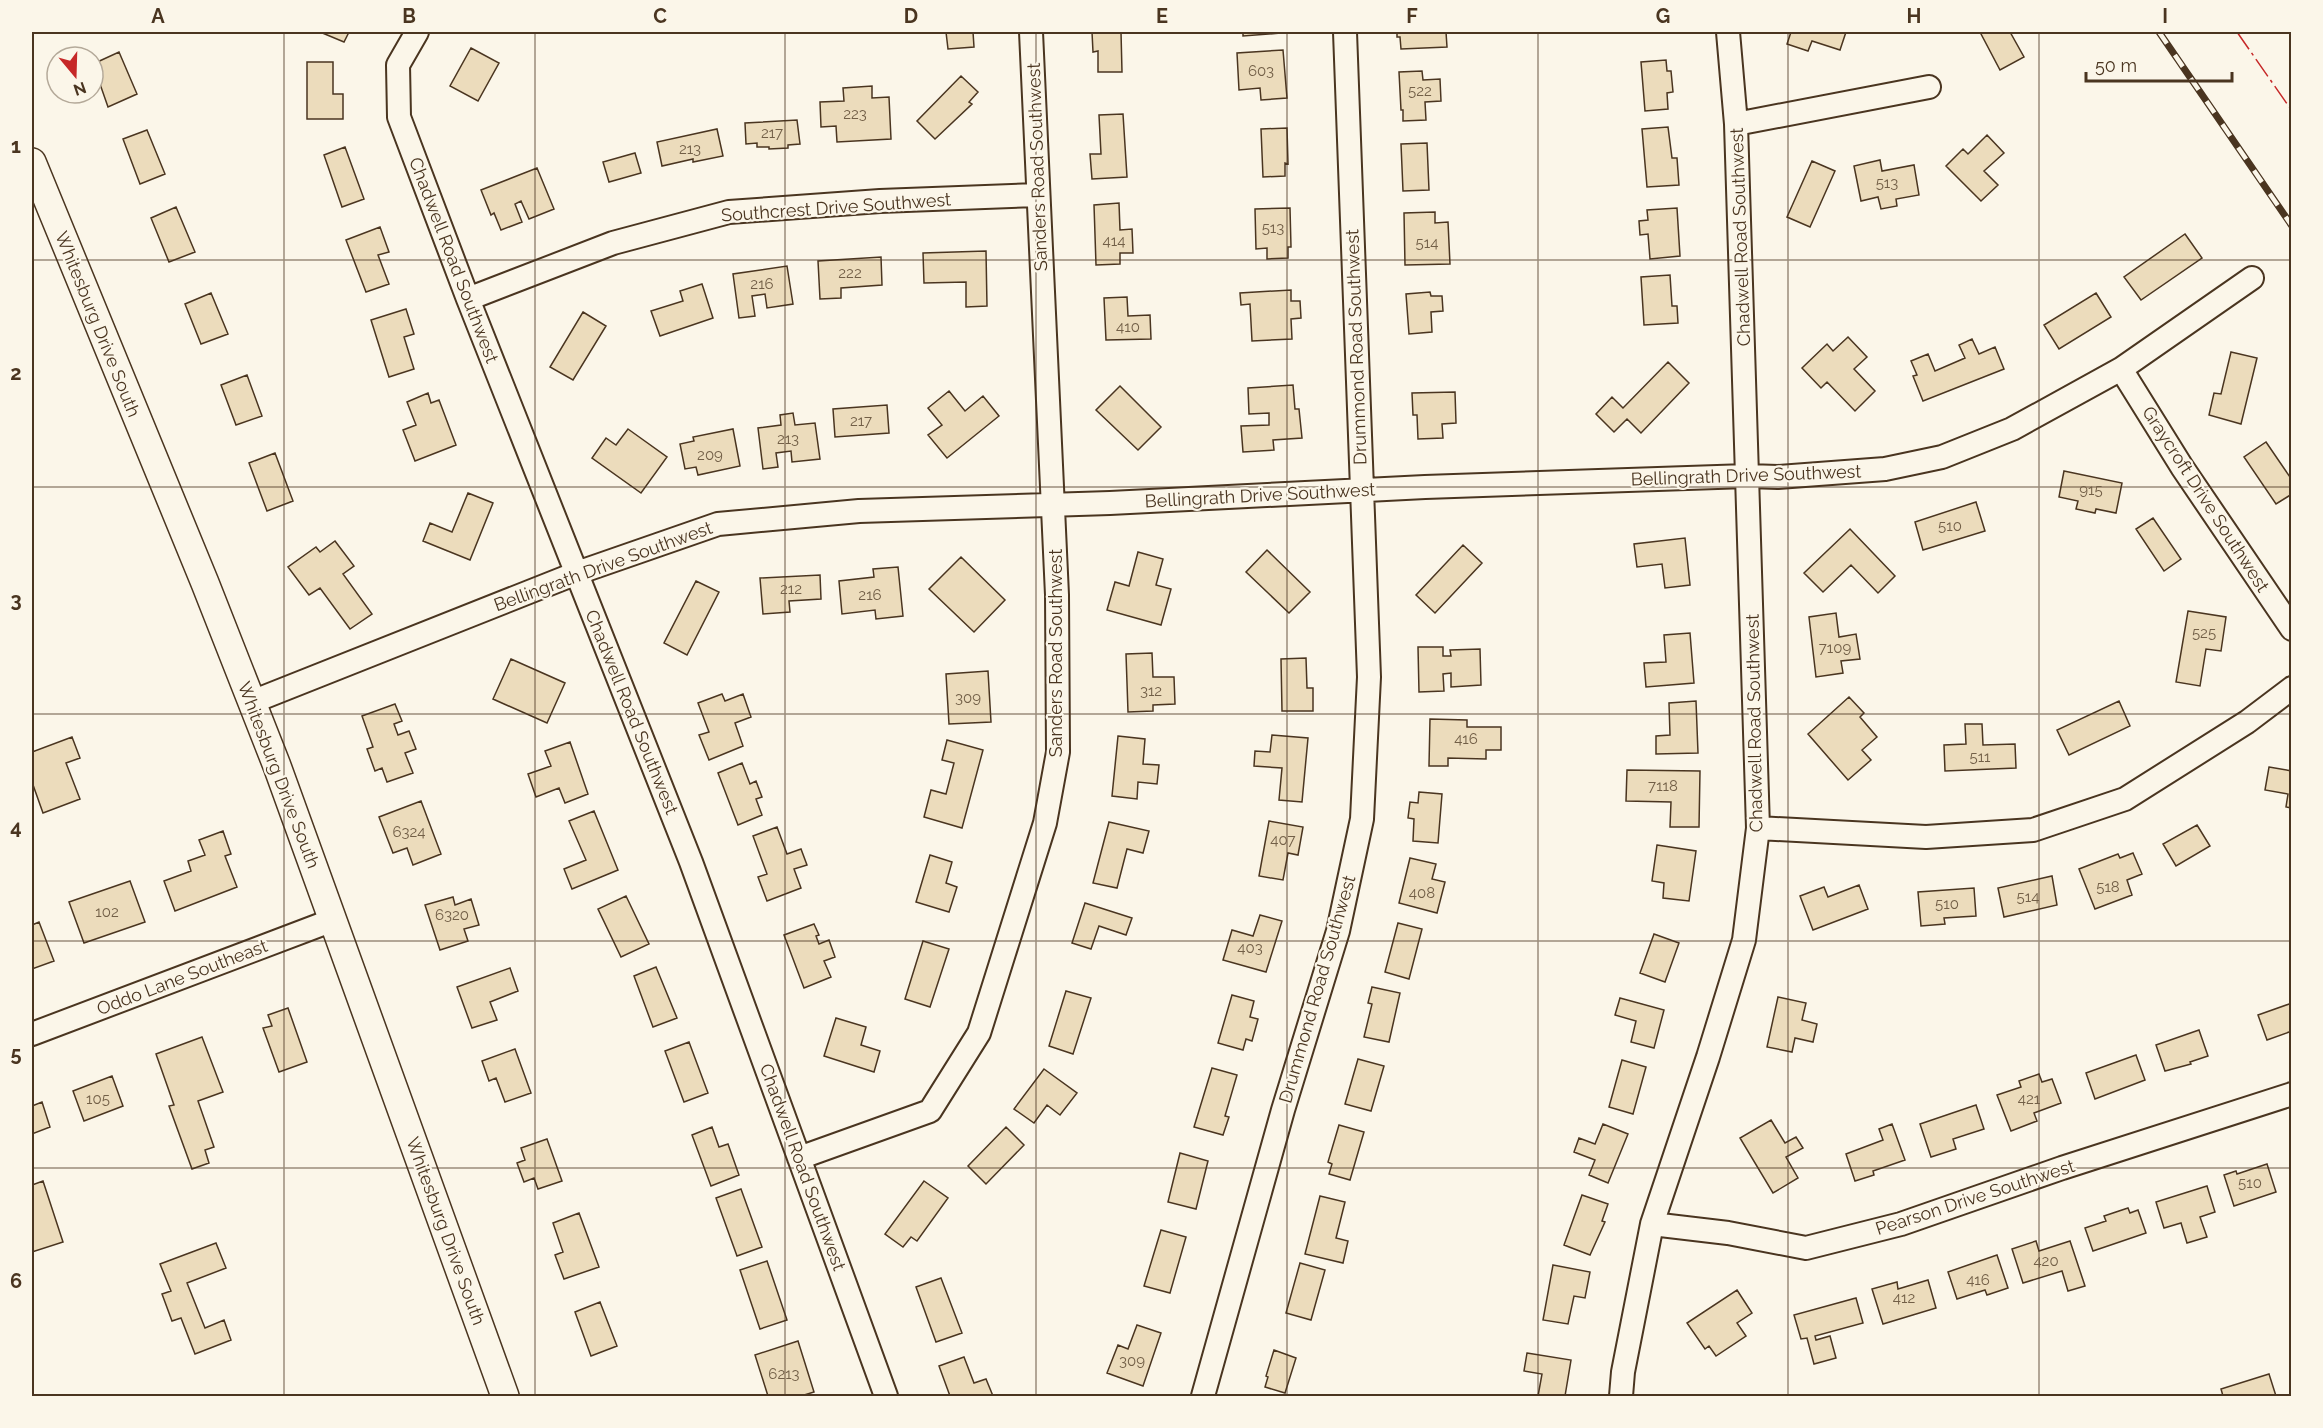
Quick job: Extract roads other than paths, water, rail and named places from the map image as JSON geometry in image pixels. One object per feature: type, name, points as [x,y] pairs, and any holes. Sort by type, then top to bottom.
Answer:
[{"type":"main road","name":"Whitesburg Drive South","points":[[32,162],[252,702],[505,1396]]},
{"type":"street","name":"Chadwell Road Southwest","points":[[417,32],[398,65],[399,117],[468,299],[691,862],[886,1396]]},
{"type":"street","name":"Sanders Road Southwest","points":[[800,1158],[930,1111],[979,1033],[1046,824],[1058,752],[1057,595],[1031,32]]},
{"type":"street","name":"Drummond Road Southwest","points":[[1203,1396],[1283,1110],[1338,932],[1362,819],[1369,676],[1345,32]]},
{"type":"street","name":"Chadwell Road Southwest","points":[[1621,1396],[1623,1372],[1652,1224],[1708,1058],[1744,940],[1758,828],[1736,124],[1728,32]]},
{"type":"street","points":[[1736,124],[1929,87]]},
{"type":"street","name":"Southcrest Drive Southwest","points":[[468,299],[614,243],[729,212],[880,201],[1037,195]]},
{"type":"street","name":"Bellingrath Drive Southwest","points":[[252,702],[577,573],[718,524],[859,511],[1052,505],[1362,490],[1747,476],[1778,477],[1885,470],[1942,457],[2012,429],[2121,369],[2252,278]]},
{"type":"street","name":"Graycroft Drive Southwest","points":[[2121,369],[2182,467],[2292,629]]},
{"type":"street","points":[[1758,828],[1926,837],[2033,830],[2125,799],[2247,722],[2292,688]]},
{"type":"street","name":"Oddo Lane Southeast","points":[[32,1034],[333,920]]},
{"type":"street","name":"Pearson Drive Southwest","points":[[1652,1224],[1728,1233],[1806,1248],[1901,1224],[2062,1168],[2292,1094]]},
{"type":"railway","points":[[2159,32],[2292,226]]}]
